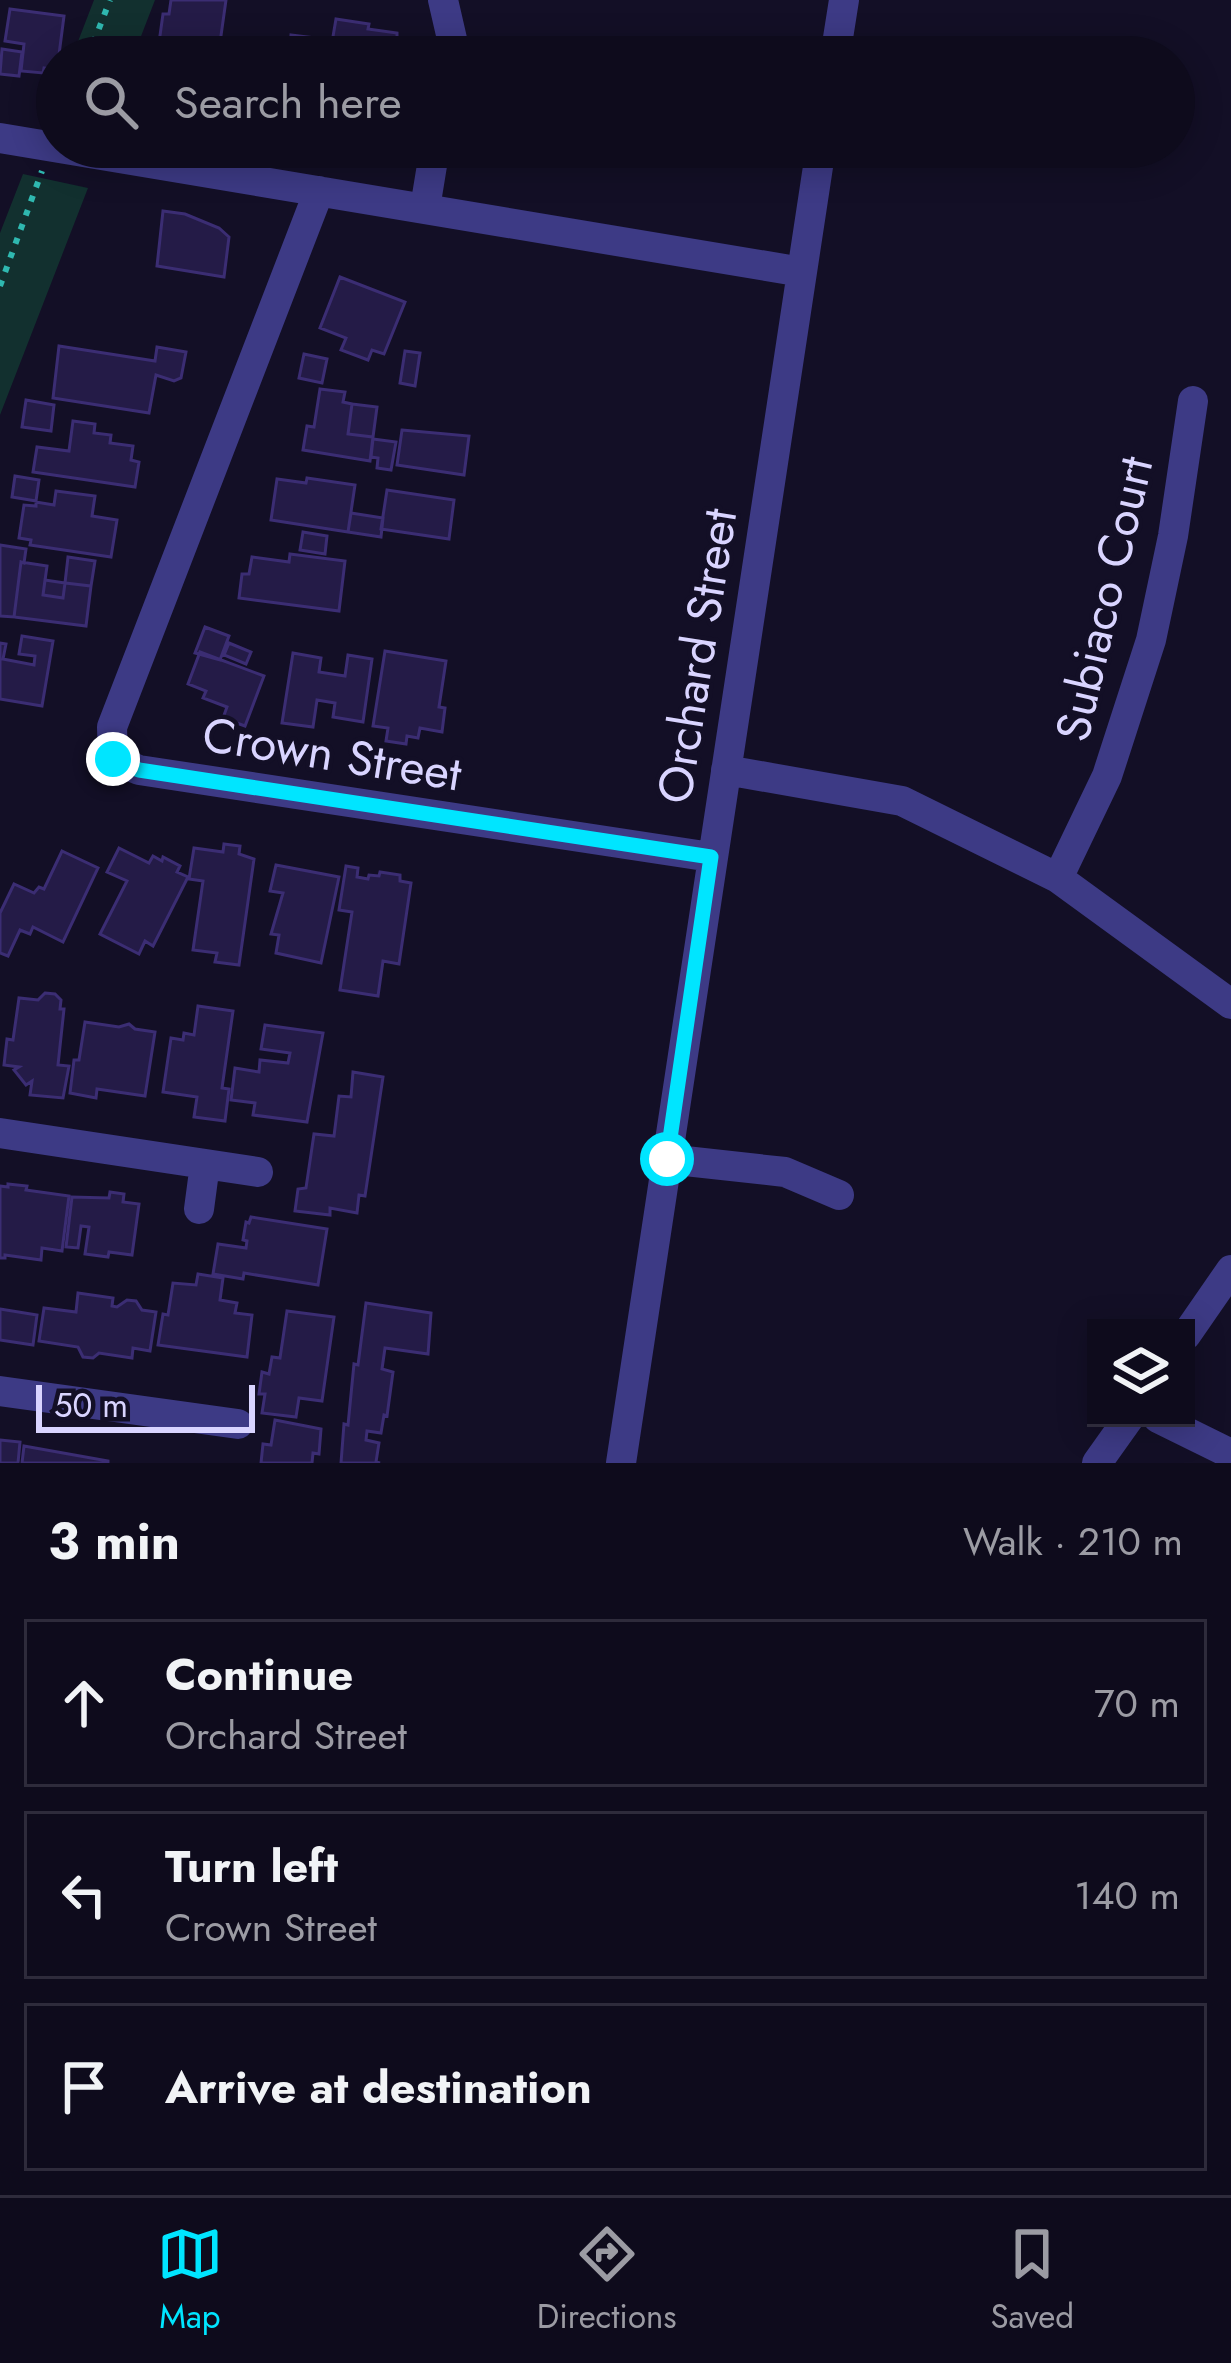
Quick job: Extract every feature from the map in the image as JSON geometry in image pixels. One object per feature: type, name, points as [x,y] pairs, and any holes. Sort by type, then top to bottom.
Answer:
[{"type":"street","points":[[442,0],[451,36]]},
{"type":"street","points":[[838,36],[844,0]]},
{"type":"street","points":[[0,139],[36,144]]},
{"type":"street","points":[[182,168],[802,272]]},
{"type":"street","points":[[425,208],[432,168]]},
{"type":"street","name":"Orchard Street","points":[[621,1463],[818,168]]},
{"type":"street","name":"Crown Street","points":[[319,191],[112,728],[113,759],[139,770],[711,857]]},
{"type":"street","name":"Subiaco Court","points":[[1058,878],[1107,776],[1151,640],[1174,536],[1193,401]]},
{"type":"street","points":[[726,770],[902,802],[1058,878],[1231,1004]]},
{"type":"street","points":[[0,1133],[258,1172]]},
{"type":"street","points":[[667,1159],[785,1172],[839,1195]]},
{"type":"street","points":[[199,1209],[205,1164]]},
{"type":"street","points":[[1195,1322],[1231,1270]]},
{"type":"street","points":[[0,1391],[238,1424]]},
{"type":"street","points":[[1097,1463],[1123,1427]]},
{"type":"street","points":[[1176,1427],[1231,1454]]},
{"type":"path","points":[[96,36],[110,0]]},
{"type":"path","points":[[0,286],[42,168]]},
{"type":"green space","points":[[94,0],[155,0],[141,36],[80,36]]},
{"type":"green space","points":[[23,174],[88,188],[0,415],[0,233]]},
{"type":"building","points":[[171,0],[226,0],[221,36],[160,36],[163,14],[169,14]]},
{"type":"building","points":[[10,9],[64,16],[61,36],[36,36],[36,72],[21,71],[24,44],[5,41]]},
{"type":"building","points":[[336,19],[397,33],[397,36],[333,36]]},
{"type":"building","points":[[2,49],[22,52],[19,76],[0,74]]},
{"type":"building","points":[[163,211],[185,214],[229,237],[224,277],[157,266]]},
{"type":"building","points":[[340,277],[405,302],[384,354],[372,350],[368,360],[341,350],[346,338],[320,328]]},
{"type":"building","points":[[59,346],[155,361],[157,347],[186,352],[181,378],[174,381],[156,375],[149,413],[53,398]]},
{"type":"building","points":[[405,351],[420,353],[415,386],[400,383]]},
{"type":"building","points":[[304,354],[327,359],[322,383],[299,378]]},
{"type":"building","points":[[320,389],[345,392],[343,402],[352,404],[348,434],[373,437],[370,461],[303,450],[307,426],[314,427]]},
{"type":"building","points":[[26,400],[54,405],[51,431],[22,427]]},
{"type":"building","points":[[352,404],[377,407],[373,437],[348,434]]},
{"type":"building","points":[[73,421],[95,424],[94,433],[111,435],[110,443],[133,446],[131,460],[139,462],[135,487],[33,472],[37,447],[69,451]]},
{"type":"building","points":[[402,430],[469,436],[464,475],[397,465]]},
{"type":"building","points":[[373,439],[396,442],[391,470],[377,468],[378,458],[371,457]]},
{"type":"building","points":[[15,476],[39,480],[36,501],[12,497]]},
{"type":"building","points":[[307,478],[355,485],[348,532],[271,520],[277,479],[306,483]]},
{"type":"building","points":[[387,490],[454,500],[449,539],[381,529]]},
{"type":"building","points":[[56,491],[95,496],[92,516],[117,520],[111,557],[30,545],[31,540],[19,538],[24,505],[54,505]]},
{"type":"building","points":[[351,513],[383,518],[381,537],[348,532]]},
{"type":"building","points":[[303,532],[327,536],[325,554],[300,550]]},
{"type":"building","points":[[0,545],[26,549],[14,617],[0,616]]},
{"type":"building","points":[[290,554],[345,561],[339,611],[239,598],[242,574],[249,574],[252,557],[289,562]]},
{"type":"building","points":[[68,557],[95,561],[91,586],[65,583]]},
{"type":"building","points":[[21,562],[47,566],[43,595],[63,598],[65,583],[91,586],[86,626],[14,617]]},
{"type":"building","points":[[45,580],[65,583],[63,598],[43,595]]},
{"type":"building","points":[[205,627],[229,636],[220,660],[195,653]]},
{"type":"building","points":[[22,636],[53,641],[42,706],[0,699],[0,643],[6,644],[3,659],[34,665],[35,656],[19,654]]},
{"type":"building","points":[[229,643],[251,652],[246,664],[224,655]]},
{"type":"building","points":[[385,651],[446,661],[439,707],[445,708],[442,732],[420,728],[418,738],[407,736],[406,744],[386,741],[388,728],[373,726]]},
{"type":"building","points":[[200,652],[264,676],[245,726],[223,718],[227,707],[203,698],[206,691],[188,684]]},
{"type":"building","points":[[293,653],[321,658],[319,672],[345,676],[348,655],[372,659],[363,722],[333,717],[335,703],[317,700],[313,727],[282,723]]},
{"type":"building","points":[[224,844],[240,846],[239,854],[254,859],[239,965],[215,962],[217,953],[193,950],[203,881],[189,879],[194,848],[223,852]]},
{"type":"building","points":[[119,848],[149,863],[153,856],[162,861],[163,857],[188,877],[153,946],[145,941],[139,954],[100,934],[127,881],[107,872]]},
{"type":"building","points":[[62,851],[98,868],[63,942],[33,927],[30,934],[20,930],[8,956],[0,953],[0,913],[14,884],[34,893],[39,887],[44,889]]},
{"type":"building","points":[[276,865],[339,877],[321,963],[276,953],[279,935],[271,934],[283,893],[270,891]]},
{"type":"building","points":[[346,866],[358,868],[357,877],[368,879],[380,872],[400,875],[400,881],[411,883],[399,964],[383,961],[378,996],[340,990],[352,912],[339,910]]},
{"type":"building","points":[[45,993],[55,994],[64,1009],[58,1065],[69,1066],[63,1098],[30,1095],[32,1081],[26,1085],[14,1070],[19,1067],[4,1065],[19,998],[38,1000]]},
{"type":"building","points":[[198,1006],[233,1011],[222,1088],[229,1089],[225,1121],[194,1117],[197,1097],[163,1092],[171,1038],[194,1035]]},
{"type":"building","points":[[85,1022],[129,1024],[155,1032],[145,1096],[97,1089],[96,1098],[70,1093]]},
{"type":"building","points":[[265,1025],[323,1033],[307,1122],[253,1115],[255,1103],[231,1100],[235,1068],[259,1072],[260,1060],[288,1063],[290,1053],[261,1049]]},
{"type":"building","points":[[353,1072],[383,1077],[365,1196],[359,1195],[357,1213],[330,1208],[330,1215],[295,1211],[298,1189],[306,1188],[314,1134],[334,1136],[339,1096],[351,1097]]},
{"type":"building","points":[[0,1186],[69,1196],[62,1251],[42,1248],[41,1260],[0,1258]]},
{"type":"building","points":[[110,1192],[124,1194],[123,1202],[139,1204],[132,1255],[85,1254],[89,1227],[81,1226],[78,1248],[66,1247],[72,1197],[109,1198]]},
{"type":"building","points":[[251,1217],[327,1229],[318,1285],[244,1273],[243,1279],[213,1274],[218,1244],[246,1248],[243,1240]]},
{"type":"building","points":[[198,1274],[223,1278],[220,1300],[237,1303],[235,1313],[252,1315],[247,1357],[158,1345],[173,1283],[196,1285]]},
{"type":"building","points":[[78,1293],[113,1298],[112,1306],[117,1307],[127,1300],[136,1301],[142,1310],[156,1312],[150,1351],[133,1348],[132,1358],[99,1353],[93,1358],[83,1357],[78,1347],[39,1341],[44,1308],[76,1312]]},
{"type":"building","points":[[366,1303],[431,1313],[428,1354],[385,1348],[382,1369],[393,1372],[387,1416],[381,1433],[367,1431],[366,1440],[379,1443],[376,1462],[380,1463],[341,1463],[344,1424],[348,1425]]},
{"type":"building","points":[[0,1309],[37,1315],[33,1345],[0,1340]]},
{"type":"building","points":[[287,1311],[334,1317],[322,1401],[299,1398],[296,1417],[262,1413],[265,1394],[259,1394],[262,1372],[269,1374],[272,1357],[280,1358]]},
{"type":"building","points":[[275,1420],[321,1429],[319,1454],[313,1453],[312,1463],[261,1463],[263,1444],[271,1445]]},
{"type":"building","points":[[0,1440],[20,1442],[18,1463],[0,1463]]},
{"type":"building","points":[[24,1446],[108,1461],[108,1463],[22,1463]]},
{"type":"route","points":[[113,759],[139,770],[711,857],[667,1159]]}]
